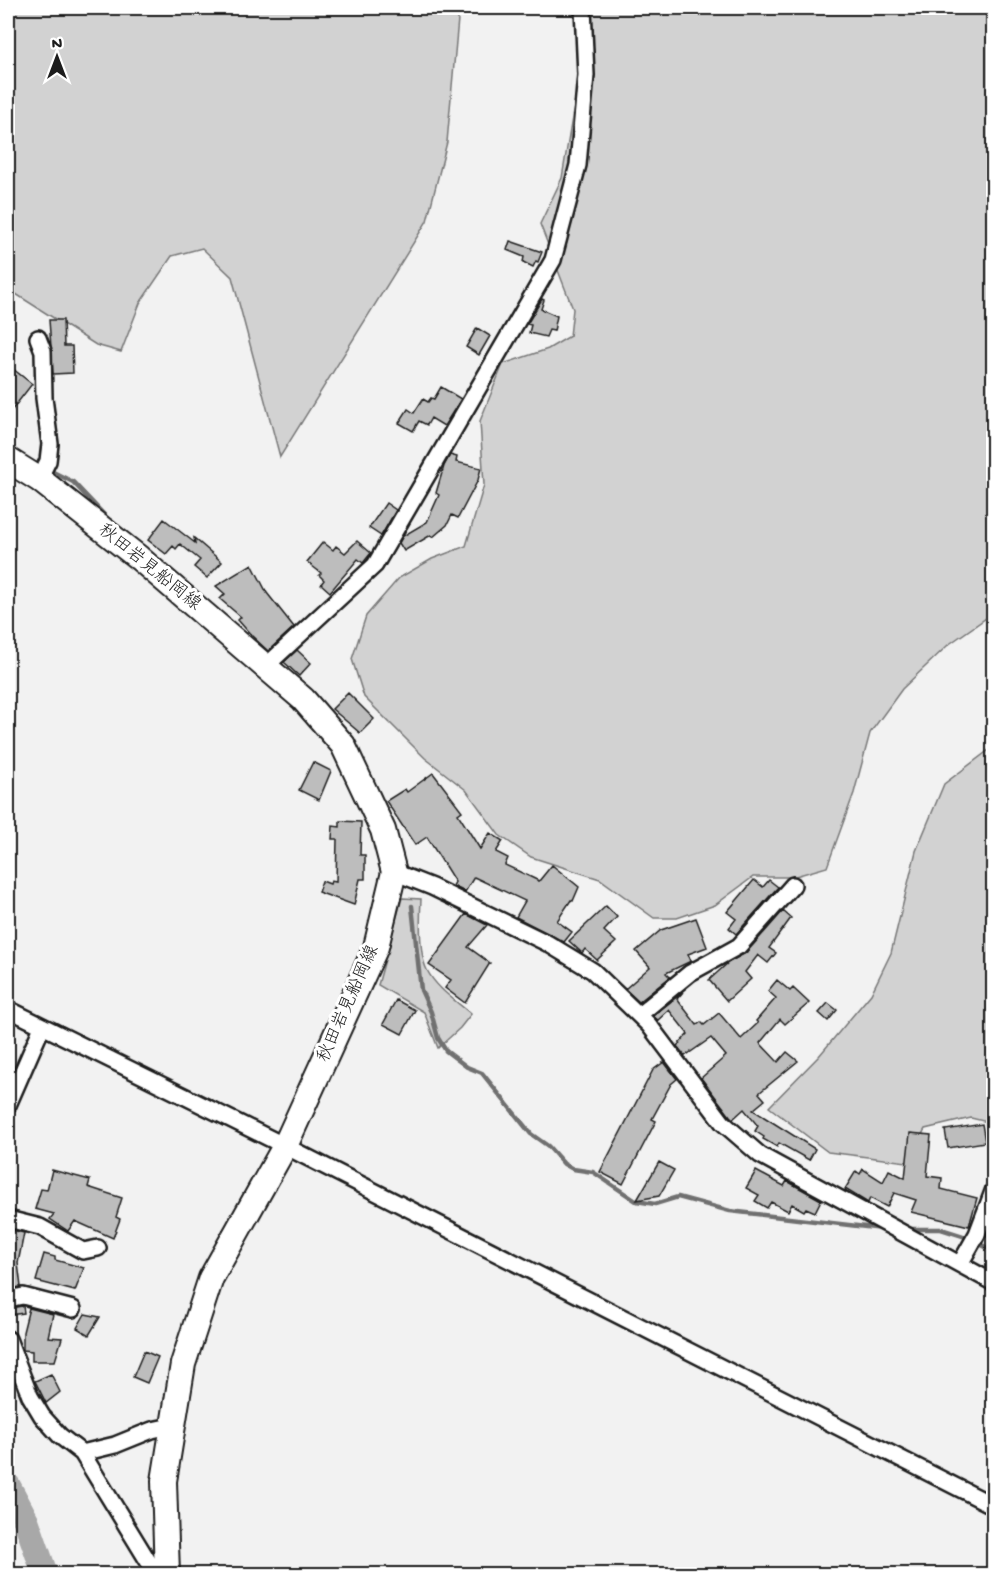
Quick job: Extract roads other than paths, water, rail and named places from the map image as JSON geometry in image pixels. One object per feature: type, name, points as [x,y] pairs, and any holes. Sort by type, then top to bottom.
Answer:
[{"type":"main road","name":"秋田岩見船岡線","points":[[8,460],[39,479],[139,558],[303,699],[343,745],[383,830],[394,872],[376,947],[285,1146],[211,1278],[183,1365],[171,1426],[164,1481],[167,1575]]},
{"type":"street","points":[[265,668],[375,565],[554,260],[578,165],[586,75],[583,8]]},
{"type":"street","points":[[38,338],[43,351],[50,444],[48,461],[39,479]]},
{"type":"street","points":[[394,872],[432,887],[547,943],[593,971],[639,1015],[703,1099],[738,1138],[760,1155],[993,1283]]},
{"type":"street","points":[[639,1015],[690,973],[739,946],[793,885]]},
{"type":"street","points":[[8,1009],[285,1146],[993,1506]]},
{"type":"street","points":[[8,1105],[42,1027]]},
{"type":"street","points":[[960,1264],[977,1234],[993,1189]]},
{"type":"street","points":[[8,1219],[40,1227],[83,1251],[98,1248]]},
{"type":"street","points":[[8,1299],[23,1296],[73,1309]]},
{"type":"street","points":[[8,1339],[30,1396],[42,1416],[60,1436],[82,1453],[156,1575]]},
{"type":"street","points":[[82,1453],[115,1445],[152,1430],[171,1426]]},
{"type":"waterway","points":[[51,471],[73,482],[109,520]]},
{"type":"waterway","points":[[412,906],[421,990],[431,1012],[438,1038],[446,1051],[467,1067],[482,1073],[531,1134],[548,1146],[564,1164],[573,1169],[593,1172],[636,1201],[655,1204],[678,1197],[730,1211],[883,1229]]},
{"type":"waterway","points":[[907,1229],[941,1229],[963,1236],[994,1251]]},
{"type":"waterway","points":[[8,1486],[26,1520],[45,1574]]}]
